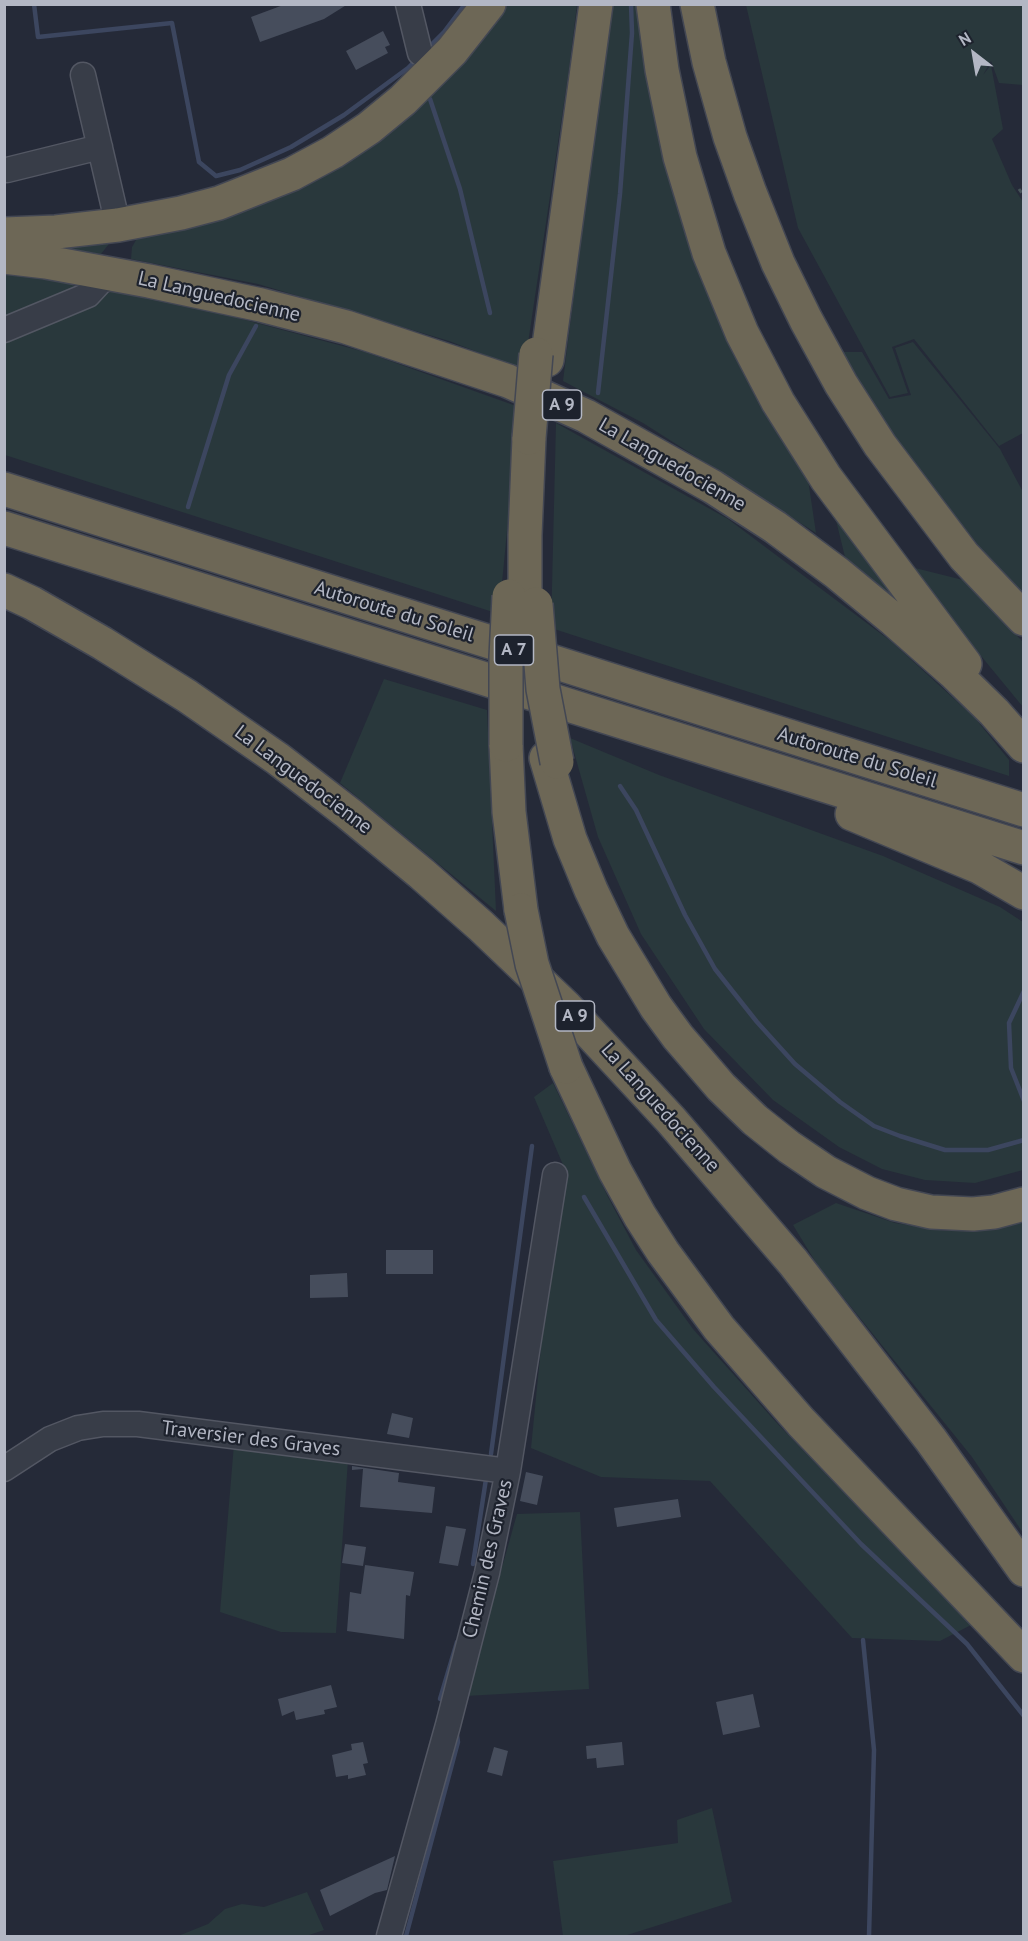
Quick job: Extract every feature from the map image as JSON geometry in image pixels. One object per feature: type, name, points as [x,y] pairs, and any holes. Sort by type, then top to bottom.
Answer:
[{"type":"highway","points":[[4,234],[56,232],[118,225],[181,213],[219,203],[292,174],[333,152],[369,128],[403,100],[446,58],[489,4]]},
{"type":"highway","points":[[585,4],[542,357],[525,535],[524,601],[531,674],[570,839],[613,936],[645,990],[678,1037],[721,1087],[755,1120],[789,1148],[826,1172],[867,1193],[896,1204],[931,1212],[973,1214],[994,1212],[1023,1204]]},
{"type":"highway","points":[[542,357],[596,4]]},
{"type":"highway","points":[[653,4],[669,108],[694,208],[726,296],[760,370],[831,486],[1023,744]]},
{"type":"highway","points":[[697,4],[708,62],[734,149],[774,253],[806,320],[841,384],[892,462],[964,556],[1023,619]]},
{"type":"highway","name":"La Languedocienne","points":[[4,257],[46,262],[261,305],[346,327],[508,381],[586,416],[713,487],[767,522],[837,573],[953,672],[1023,744]]},
{"type":"highway","name":"Autoroute du Soleil","points":[[4,489],[1023,810]]},
{"type":"highway","name":"Autoroute du Soleil","points":[[4,528],[1023,848]]},
{"type":"highway","name":"La Languedocienne","points":[[4,590],[42,609],[159,678],[278,759],[422,874],[482,926],[558,999],[671,1120],[793,1262],[931,1440],[1023,1570]]},
{"type":"highway","points":[[524,601],[506,657],[509,812],[521,910],[535,972],[566,1067],[615,1171],[668,1260],[719,1328],[801,1422],[1023,1656]]},
{"type":"highway","points":[[642,728],[979,867],[1023,893]]},
{"type":"highway","points":[[552,760],[588,858],[624,934],[675,1016],[718,1070],[740,1092],[783,1130],[809,1149],[841,1169],[878,1185],[924,1198],[961,1202],[994,1198],[1023,1191]]},
{"type":"street","points":[[408,4],[420,52]]},
{"type":"street","points":[[83,75],[118,225]]},
{"type":"street","points":[[7,170],[100,147]]},
{"type":"street","points":[[4,330],[88,295],[100,282],[114,275]]},
{"type":"street","name":"Chemin des Graves","points":[[389,1936],[448,1725],[487,1572],[508,1471],[555,1175]]},
{"type":"street","name":"Traversier des Graves","points":[[4,1468],[50,1439],[78,1428],[103,1424],[138,1424],[508,1471]]},
{"type":"path","points":[[1019,189],[1023,196]]},
{"type":"shaded area","points":[[496,5],[577,5],[524,370],[449,341],[258,284],[131,259],[132,247],[142,230],[278,187]]},
{"type":"shaded area","points":[[610,5],[645,5],[674,167],[805,459],[816,533],[643,423],[563,381]]},
{"type":"shaded area","points":[[746,5],[1023,5],[1023,85],[999,83],[991,61],[983,75],[991,65],[1003,129],[992,139],[1012,185],[1023,202],[1023,433],[999,446],[914,339],[892,347],[908,393],[890,397],[798,228]]},
{"type":"shaded area","points":[[116,235],[101,254],[56,247]]},
{"type":"shaded area","points":[[5,273],[68,280],[74,286],[73,295],[5,325]]},
{"type":"shaded area","points":[[122,287],[365,352],[519,407],[499,614],[5,455],[4,338]]},
{"type":"shaded area","points":[[913,342],[1000,449],[1023,492],[1023,595],[987,556],[922,475],[872,404],[843,352],[862,352],[889,399],[911,395],[895,348]]},
{"type":"shaded area","points":[[556,423],[728,519],[892,642],[975,718],[1009,760],[1009,776],[551,628]]},
{"type":"shaded area","points":[[831,500],[897,590],[897,600],[845,557]]},
{"type":"shaded area","points":[[907,566],[963,580],[1023,642],[1023,707]]},
{"type":"shaded area","points":[[384,679],[487,710],[496,911],[340,783]]},
{"type":"shaded area","points":[[570,738],[659,775],[883,856],[1000,907],[1023,922],[1023,1170],[975,1183],[925,1180],[882,1169],[839,1147],[773,1100],[704,1029],[641,934],[598,837]]},
{"type":"shaded area","points":[[553,1083],[636,1250],[693,1329],[775,1421],[971,1625],[940,1641],[852,1638],[710,1481],[601,1477],[531,1448],[554,1216],[564,1167],[534,1097]]},
{"type":"shaded area","points":[[836,1203],[895,1223],[946,1231],[1023,1223],[1023,1533],[972,1457],[818,1266],[793,1225]]},
{"type":"shaded area","points":[[234,1444],[348,1460],[336,1633],[281,1632],[220,1612]]},
{"type":"shaded area","points":[[580,1512],[589,1689],[466,1696],[517,1514]]},
{"type":"shaded area","points":[[712,1808],[732,1902],[624,1936],[563,1936],[553,1861],[678,1843],[677,1820]]},
{"type":"shaded area","points":[[307,1892],[324,1930],[306,1936],[178,1936],[208,1924],[225,1909],[242,1904],[264,1907]]},
{"type":"building","points":[[286,4],[348,4],[324,19],[260,42],[251,17]]},
{"type":"building","points":[[383,31],[390,45],[385,47],[388,53],[356,70],[346,51]]},
{"type":"building","points":[[386,1250],[433,1250],[433,1274],[386,1274]]},
{"type":"building","points":[[347,1273],[348,1297],[310,1298],[310,1275]]},
{"type":"building","points":[[392,1413],[413,1418],[409,1438],[387,1434]]},
{"type":"building","points":[[352,1466],[399,1473],[398,1482],[435,1487],[432,1513],[360,1507],[363,1469],[352,1470]]},
{"type":"building","points":[[526,1472],[543,1476],[537,1505],[520,1501]]},
{"type":"building","points":[[678,1499],[681,1517],[617,1527],[614,1508]]},
{"type":"building","points":[[446,1526],[466,1529],[458,1566],[439,1563]]},
{"type":"building","points":[[345,1544],[366,1547],[363,1566],[342,1563]]},
{"type":"building","points":[[365,1565],[414,1572],[410,1596],[406,1595],[404,1639],[347,1631],[350,1592],[361,1594]]},
{"type":"building","points":[[331,1685],[337,1707],[324,1710],[325,1714],[296,1720],[294,1711],[282,1716],[278,1699]]},
{"type":"building","points":[[753,1694],[760,1727],[723,1735],[716,1702]]},
{"type":"building","points":[[363,1742],[368,1763],[363,1764],[366,1775],[348,1779],[348,1775],[336,1777],[332,1755],[352,1750],[351,1744]]},
{"type":"building","points":[[622,1742],[624,1765],[597,1768],[596,1758],[587,1759],[586,1746]]},
{"type":"building","points":[[494,1747],[508,1751],[502,1776],[487,1772]]},
{"type":"building","points":[[395,1856],[387,1890],[375,1893],[330,1916],[320,1890]]},
{"type":"waterway","points":[[34,4],[38,37],[172,23],[199,162],[216,176],[240,170],[291,147],[344,115],[408,68],[418,58]]},
{"type":"waterway","points":[[428,48],[444,32],[465,4]]},
{"type":"waterway","points":[[598,393],[620,194],[632,33],[631,4]]},
{"type":"waterway","points":[[430,99],[460,189],[490,313]]},
{"type":"waterway","points":[[188,507],[229,375],[256,326]]},
{"type":"waterway","points":[[620,786],[636,810],[685,915],[715,969],[757,1022],[795,1064],[840,1102],[874,1126],[900,1136],[945,1150],[988,1150],[1024,1140]]},
{"type":"waterway","points":[[1024,991],[1009,1023],[1011,1068],[1024,1101]]},
{"type":"waterway","points":[[491,1454],[532,1146]]},
{"type":"waterway","points":[[584,1197],[656,1320],[714,1387],[861,1544],[967,1644],[1024,1716]]},
{"type":"waterway","points":[[473,1564],[486,1479]]},
{"type":"waterway","points":[[863,1640],[874,1750],[869,1936]]},
{"type":"waterway","points":[[440,1699],[457,1642]]},
{"type":"waterway","points":[[406,1936],[458,1742],[457,1735]]}]
